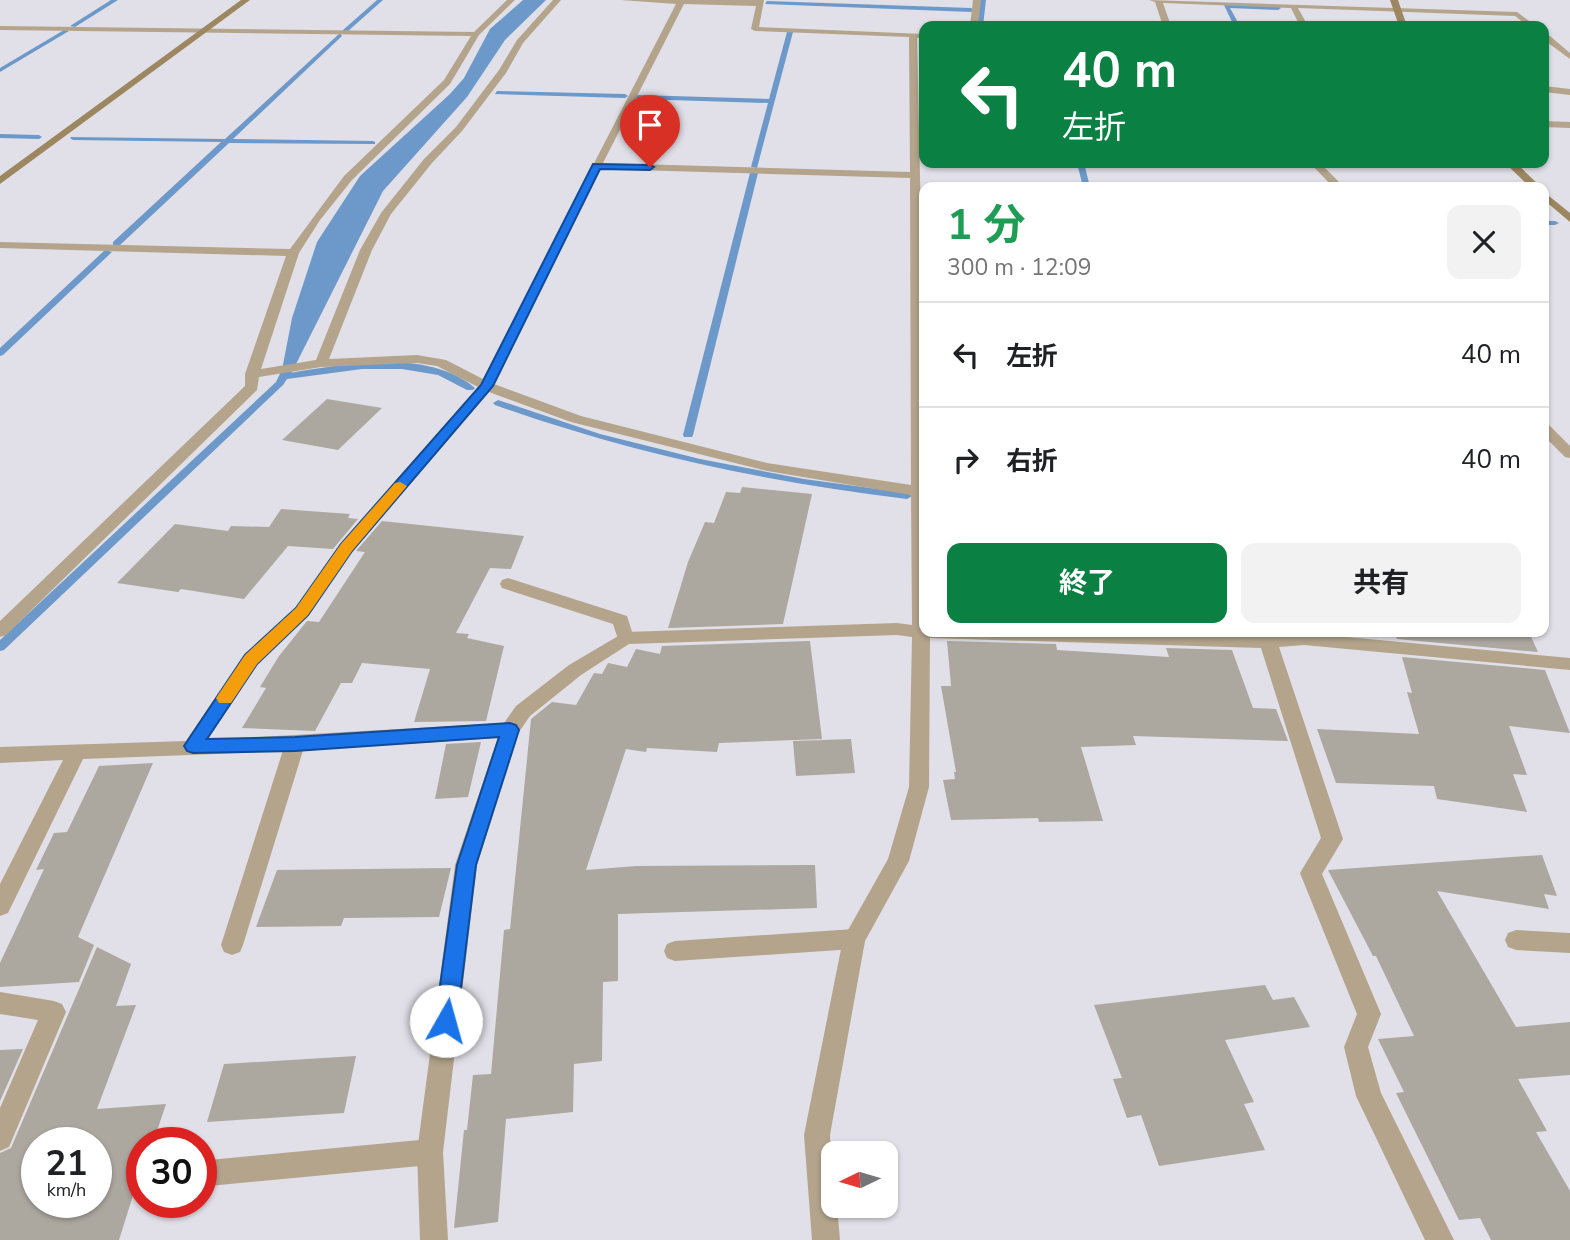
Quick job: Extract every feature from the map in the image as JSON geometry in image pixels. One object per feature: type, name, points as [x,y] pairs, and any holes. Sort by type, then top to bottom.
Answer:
[{"type":"street","points":[[0,181],[246,0]]},
{"type":"street","points":[[0,631],[252,387],[293,253],[316,218],[348,178],[447,82],[476,34],[511,0]]},
{"type":"street","points":[[321,363],[366,250],[386,213],[458,129],[503,71],[520,41],[557,0]]},
{"type":"street","points":[[625,0],[760,2],[755,29],[919,36],[915,175],[919,256]]},
{"type":"street","points":[[974,21],[976,0]]},
{"type":"street","points":[[1165,21],[1156,0],[1517,14]]},
{"type":"street","points":[[1394,0],[1402,21]]},
{"type":"street","points":[[193,746],[251,659],[302,612],[346,548],[486,386],[681,2]]},
{"type":"street","points":[[1293,5],[1301,21]]},
{"type":"street","points":[[1509,7],[1526,21]]},
{"type":"street","points":[[0,27],[476,34]]},
{"type":"street","points":[[1549,37],[1558,38]]},
{"type":"street","points":[[1549,40],[1570,57]]},
{"type":"street","points":[[1549,90],[1570,92]]},
{"type":"street","points":[[1549,124],[1570,125]]},
{"type":"street","points":[[597,166],[915,175]]},
{"type":"street","points":[[1320,168],[1334,182]]},
{"type":"street","points":[[1515,168],[1531,182]]},
{"type":"street","points":[[1549,200],[1570,219]]},
{"type":"street","points":[[0,245],[293,253]]},
{"type":"street","points":[[258,372],[321,363],[417,359],[441,363],[486,386],[576,419],[767,467],[919,492]]},
{"type":"street","points":[[1549,433],[1570,454]]},
{"type":"street","points":[[508,584],[621,620],[625,638]]},
{"type":"street","points":[[434,1240],[430,1152],[466,865],[510,730],[523,711],[575,670],[625,638],[897,629],[919,632]]},
{"type":"street","points":[[826,1240],[817,1135],[854,939],[898,861],[919,787],[921,637]]},
{"type":"street","points":[[1094,637],[1268,642],[1293,637]]},
{"type":"street","points":[[1321,637],[1570,664]]},
{"type":"street","points":[[1268,642],[1332,839],[1311,873],[1369,1014],[1356,1047],[1369,1096],[1440,1240]]},
{"type":"street","points":[[0,754],[295,744],[510,730]]},
{"type":"street","points":[[232,945],[295,744]]},
{"type":"street","points":[[0,906],[77,752]]},
{"type":"street","points":[[675,951],[854,939]]},
{"type":"street","points":[[1516,940],[1570,943]]},
{"type":"street","points":[[0,1003],[54,1012],[0,1139]]},
{"type":"street","points":[[217,1172],[430,1152]]},
{"type":"water","points":[[523,0],[546,0],[505,40],[467,97],[383,191],[291,374],[281,375],[292,318],[317,242],[360,176],[450,94],[464,78],[490,29]]},
{"type":"building","points":[[327,399],[382,408],[338,450],[282,440]]},
{"type":"building","points":[[742,487],[812,494],[783,624],[668,628],[688,562],[705,522],[714,523],[726,492],[740,493]]},
{"type":"building","points":[[281,509],[350,514],[348,518],[358,519],[333,549],[288,546],[244,599],[117,583],[175,524],[228,531],[231,526],[269,527]]},
{"type":"building","points":[[382,521],[524,536],[511,569],[490,568],[456,633],[469,634],[467,638],[504,646],[486,721],[414,722],[430,669],[362,663],[352,683],[341,683],[315,731],[242,728],[266,688],[260,687],[279,656],[307,621],[319,622],[365,552],[356,551]]},
{"type":"building","points":[[1396,637],[1531,637],[1538,652]]},
{"type":"building","points":[[810,641],[822,739],[719,743],[717,752],[647,748],[646,752],[626,749],[586,870],[636,866],[815,865],[817,908],[618,914],[618,981],[603,982],[602,1061],[574,1064],[573,1112],[506,1119],[498,1222],[454,1228],[464,1130],[467,1130],[473,1075],[491,1074],[504,930],[510,929],[531,719],[552,702],[576,705],[594,673],[602,674],[608,663],[627,667],[636,649],[660,654],[662,646]]},
{"type":"building","points":[[947,641],[1056,644],[1057,650],[1169,657],[1166,648],[1232,650],[1253,708],[1276,709],[1288,741],[1133,736],[1136,745],[1081,747],[1103,821],[1039,822],[1038,818],[951,820],[943,780],[955,779],[956,772],[941,686],[951,686]]},
{"type":"building","points":[[1402,657],[1545,670],[1570,733],[1509,726],[1527,775],[1513,774],[1527,812],[1437,799],[1434,786],[1336,783],[1317,729],[1419,734],[1407,692],[1412,693]]},
{"type":"building","points":[[851,739],[855,773],[796,776],[793,741]]},
{"type":"building","points":[[481,742],[468,797],[435,799],[446,744]]},
{"type":"building","points":[[153,763],[78,937],[94,945],[79,982],[0,987],[0,963],[44,869],[36,870],[54,833],[67,832],[99,766]]},
{"type":"building","points":[[1542,855],[1557,896],[1544,894],[1549,909],[1437,891],[1516,1027],[1570,1022],[1570,1075],[1518,1079],[1547,1131],[1536,1132],[1570,1191],[1570,1240],[1491,1240],[1480,1218],[1459,1220],[1396,1093],[1404,1092],[1378,1039],[1414,1036],[1376,956],[1373,956],[1328,870]]},
{"type":"building","points":[[451,868],[439,917],[344,918],[341,926],[256,927],[277,870]]},
{"type":"building","points":[[97,947],[131,964],[116,1006],[136,1005],[97,1109],[166,1104],[158,1127],[126,1127],[126,1218],[119,1240],[0,1240],[0,1153],[11,1148]]},
{"type":"building","points":[[1265,985],[1273,1000],[1294,997],[1310,1027],[1225,1040],[1254,1102],[1244,1104],[1265,1150],[1159,1166],[1141,1115],[1127,1118],[1113,1079],[1122,1078],[1094,1005]]},
{"type":"building","points":[[23,1049],[0,1101],[0,1050]]},
{"type":"building","points":[[356,1056],[344,1113],[207,1122],[224,1064]]},
{"type":"waterway","points":[[73,26],[115,0]]},
{"type":"waterway","points":[[345,31],[380,0]]},
{"type":"waterway","points":[[981,21],[983,0]]},
{"type":"waterway","points":[[767,3],[971,10]]},
{"type":"waterway","points":[[1234,21],[1226,6],[1278,8]]},
{"type":"waterway","points":[[0,70],[66,31]]},
{"type":"waterway","points":[[755,167],[790,32]]},
{"type":"waterway","points":[[227,141],[340,35]]},
{"type":"waterway","points":[[497,93],[625,96]]},
{"type":"waterway","points":[[638,97],[772,101]]},
{"type":"waterway","points":[[0,136],[39,137]]},
{"type":"waterway","points":[[73,138],[227,141]]},
{"type":"waterway","points":[[116,244],[227,141]]},
{"type":"waterway","points":[[227,141],[373,143]]},
{"type":"waterway","points":[[1081,168],[1086,182]]},
{"type":"waterway","points":[[688,435],[754,173]]},
{"type":"waterway","points":[[1549,223],[1555,223]]},
{"type":"waterway","points":[[0,353],[108,252]]},
{"type":"waterway","points":[[0,647],[280,383],[291,361]]},
{"type":"waterway","points":[[284,377],[362,366],[402,366],[441,373],[470,388]]},
{"type":"waterway","points":[[498,403],[596,436],[700,462],[804,482],[907,496]]},
{"type":"slow traffic","points":[[225,698],[251,659],[302,612],[346,548],[400,486]]},
{"type":"route","points":[[446,1021],[466,865],[510,730],[295,744],[193,746],[251,659],[302,612],[346,548],[486,386],[597,166],[650,167]]}]
